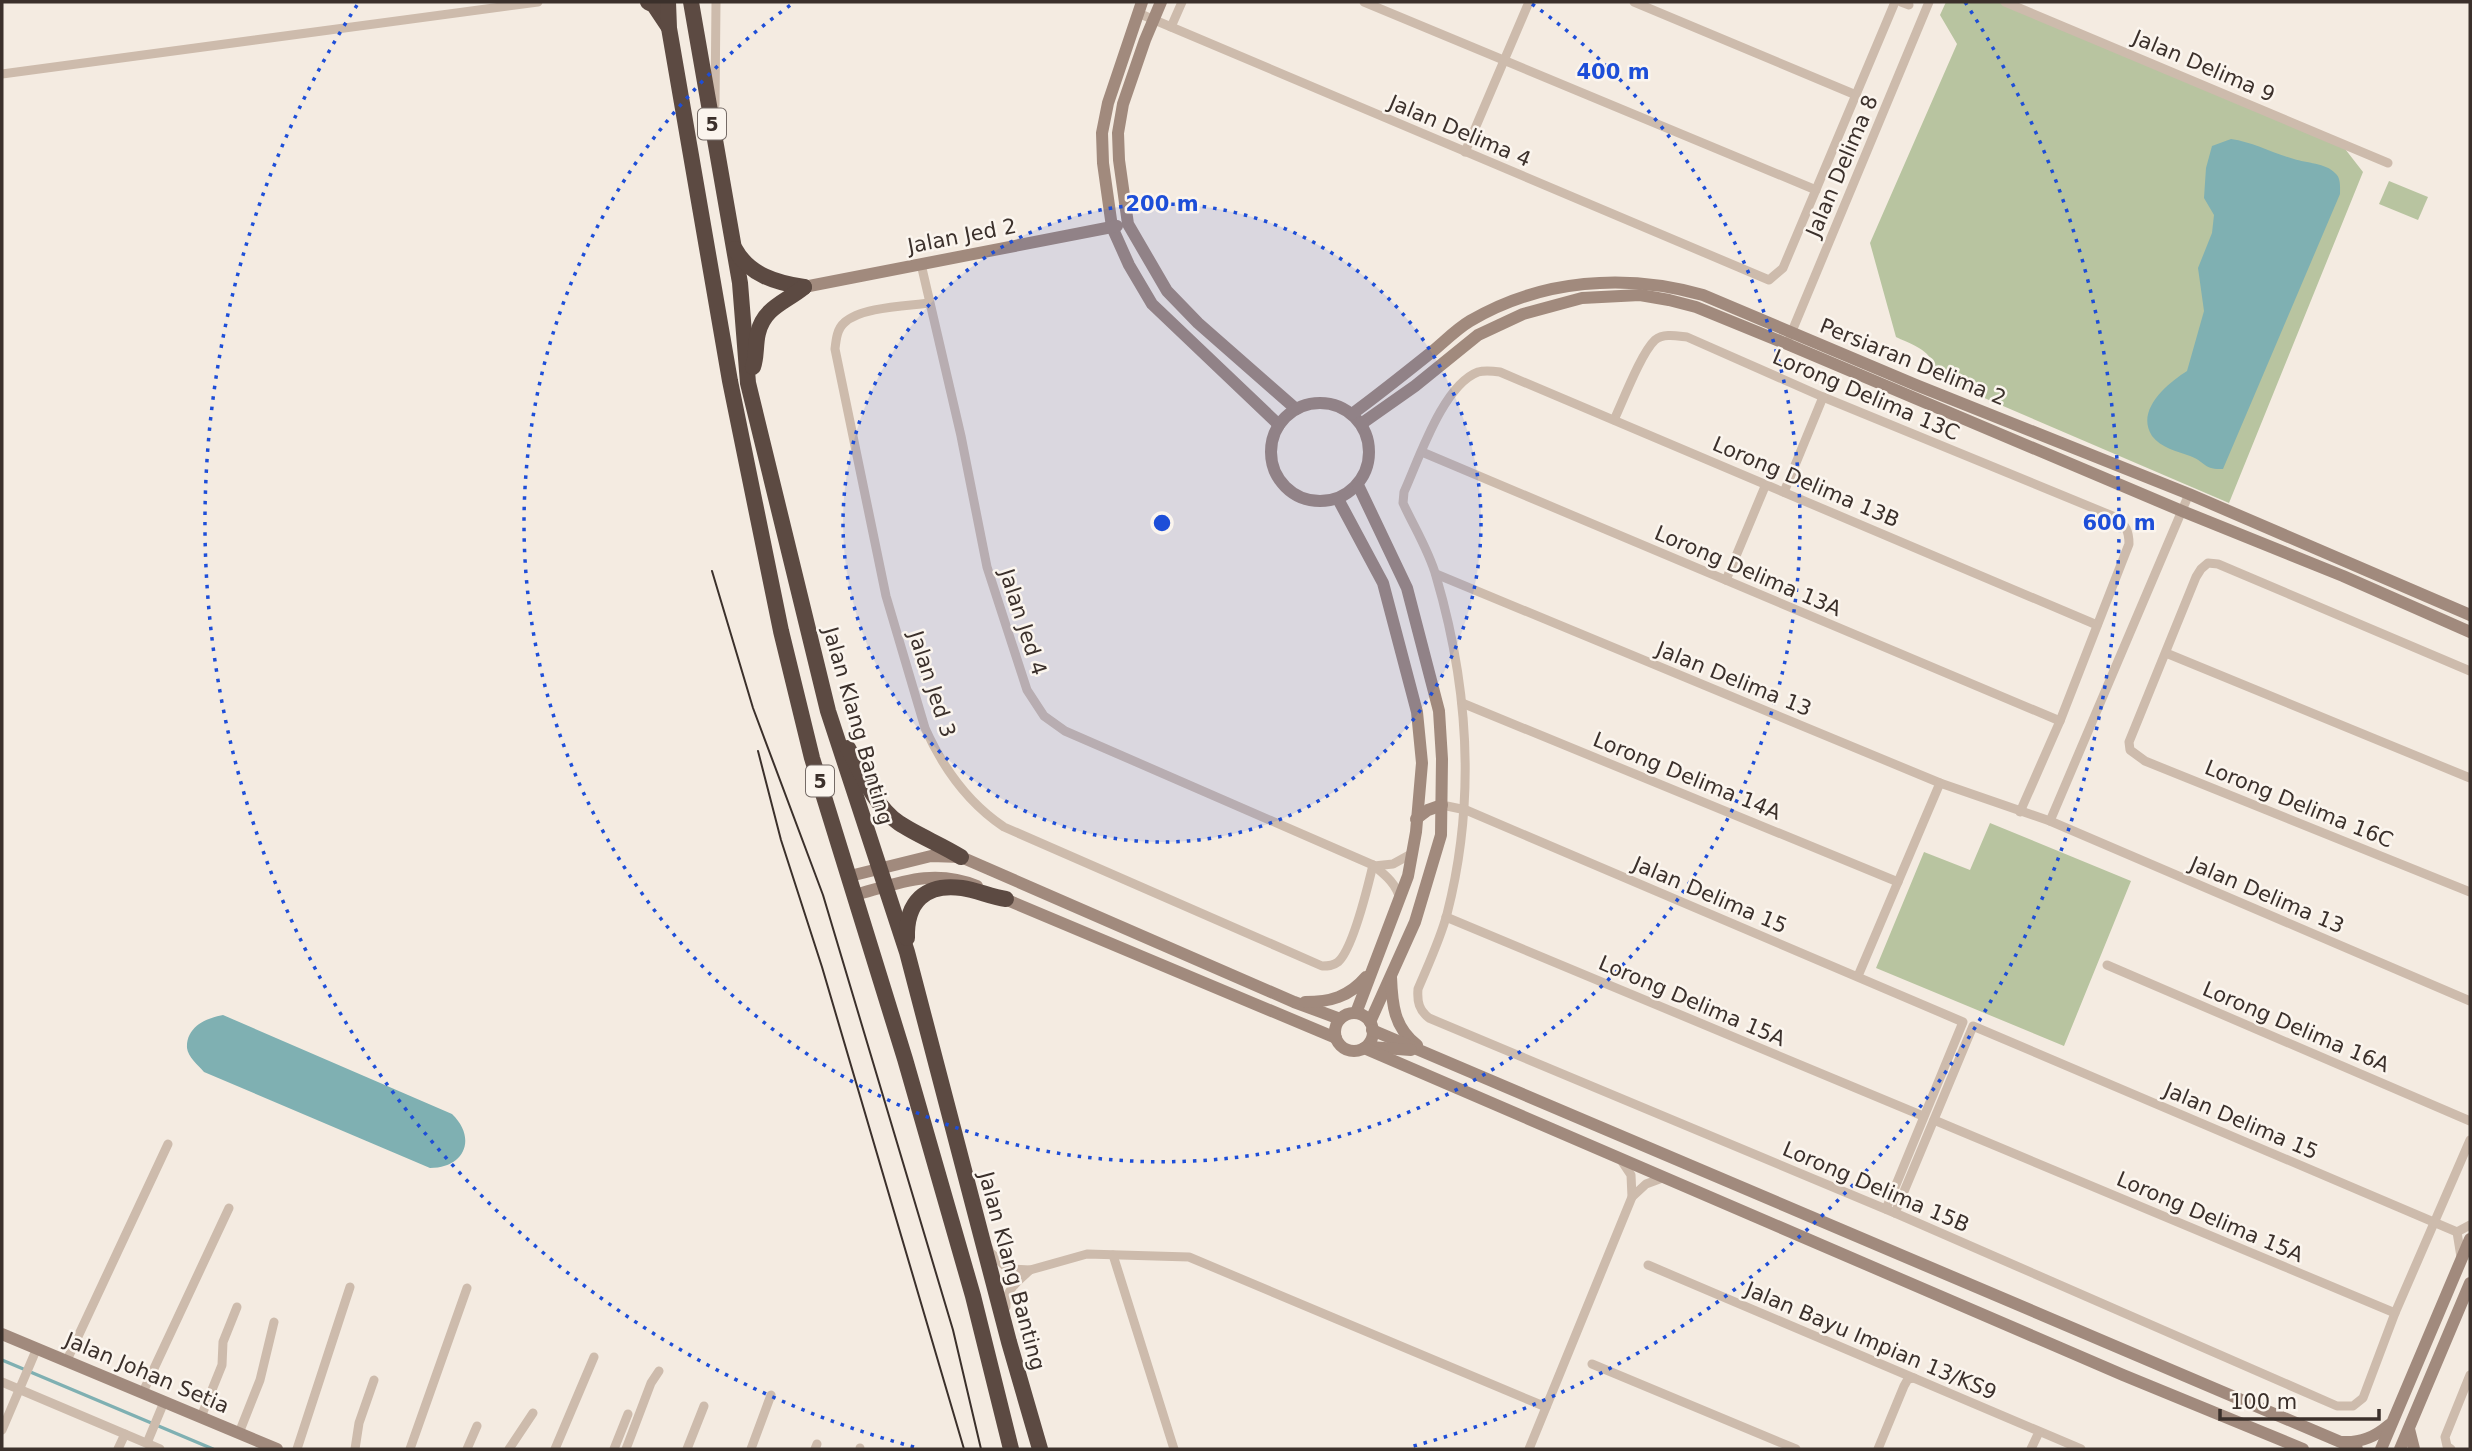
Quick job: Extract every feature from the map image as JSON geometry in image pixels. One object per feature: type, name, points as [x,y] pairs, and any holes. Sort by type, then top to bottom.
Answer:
[{"type":"highway","points":[[648,2],[654,5],[670,28]]},
{"type":"highway","name":"5","points":[[668,2],[670,28],[730,381],[781,631],[813,758],[973,1296],[1012,1449]]},
{"type":"highway","name":"Jalan Klang Banting","points":[[691,2],[734,247],[748,383],[828,711],[907,953],[1009,1342],[1040,1449]]},
{"type":"highway","points":[[734,247],[743,261],[765,277],[804,287]]},
{"type":"highway","points":[[748,383],[756,358],[758,331],[762,320],[770,309],[804,287]]},
{"type":"highway","points":[[828,711],[887,813],[961,857]]},
{"type":"highway","points":[[907,953],[909,911],[928,891],[962,888],[1006,899]]},
{"type":"street","points":[[2,74],[538,2]]},
{"type":"street","points":[[714,135],[716,2]]},
{"type":"street","points":[[1161,2],[1123,104],[1118,133],[1128,224],[1167,290],[1198,323],[1296,409]]},
{"type":"street","points":[[1171,27],[1182,2]]},
{"type":"street","points":[[1364,2],[1816,190],[1895,2]]},
{"type":"street","points":[[1465,152],[1529,2]]},
{"type":"street","points":[[1634,2],[1856,95]]},
{"type":"street","name":"Jalan Delima 8","points":[[1789,339],[1929,2]]},
{"type":"street","name":"Jalan Delima 9","points":[[2005,2],[2388,163]]},
{"type":"street","points":[[1140,7],[1108,103],[1102,133],[1103,163],[1112,227],[1129,265],[1152,304],[1279,425]]},
{"type":"street","name":"Jalan Delima 4","points":[[1140,7],[1153,20],[1769,280],[1783,268],[1816,190]]},
{"type":"street","name":"Jalan Jed 2","points":[[804,287],[1128,224]]},
{"type":"street","name":"Jalan Jed 4","points":[[921,264],[961,436],[987,567],[1027,690],[1044,716],[1065,731],[1373,865],[1390,878],[1400,899]]},
{"type":"street","name":"Persiaran Delima 2","points":[[1356,419],[1469,321],[1517,299],[1579,282],[1637,282],[1672,286],[1703,295],[1789,339],[2182,511],[2343,576],[2470,632]]},
{"type":"street","name":"Jalan Jed 3","points":[[929,303],[878,310],[853,317],[843,324],[835,349],[890,608],[925,728],[955,782],[977,806],[1004,827],[1322,966],[1339,961],[1345,953],[1373,865]]},
{"type":"street","name":"Lorong Delima 13C","points":[[1614,420],[1647,351],[1656,340],[1672,335],[1687,337],[1823,397],[2115,517],[2124,523],[2129,534],[2129,544],[2097,625]]},
{"type":"street","name":"Persiaran Delima 2","points":[[1789,339],[2189,494],[2470,615]]},
{"type":"street","name":"Lorong Delima 13B","points":[[1422,452],[1443,408],[1460,385],[1479,372],[1500,372],[2097,625]]},
{"type":"street","points":[[1784,492],[1823,397]]},
{"type":"street","points":[[1325,403],[1339,407],[1356,419],[1368,439],[1370,455],[1366,471],[1358,485],[1338,499],[1325,502],[1297,497],[1286,489],[1276,476],[1270,450],[1273,437],[1279,425],[1296,409],[1325,403]]},
{"type":"street","points":[[1422,452],[1404,492],[1404,503],[1436,574],[1462,702],[1467,758],[1465,810],[1446,917]]},
{"type":"street","name":"Lorong Delima 13A","points":[[1422,452],[2060,721]]},
{"type":"street","points":[[1726,580],[1766,484]]},
{"type":"street","points":[[1358,485],[1407,588],[1439,711],[1442,806],[1441,835],[1418,910],[1371,1026],[1372,1038],[1365,1047],[1356,1051],[1340,1045],[1336,1038],[1336,1026],[1340,1019],[1356,1013],[1371,1026],[1429,1053],[2357,1449]]},
{"type":"street","points":[[2050,821],[2189,494]]},
{"type":"street","points":[[1338,499],[1383,583],[1417,712],[1422,763],[1412,853],[1400,899],[1356,1013]]},
{"type":"street","points":[[2470,671],[2218,564],[2208,564],[2200,569],[2166,653],[2470,778]]},
{"type":"street","name":"Jalan Delima 13","points":[[1436,574],[1940,783],[2050,821],[2470,1001]]},
{"type":"street","points":[[2020,812],[2060,721],[2097,625]]},
{"type":"street","name":"Lorong Delima 16C","points":[[2166,653],[2130,737],[2130,750],[2139,758],[2470,892]]},
{"type":"street","name":"Lorong Delima 14A","points":[[1462,702],[1898,882]]},
{"type":"street","points":[[1858,976],[1940,783]]},
{"type":"street","points":[[1419,790],[1429,800],[1442,806]]},
{"type":"street","points":[[1416,819],[1428,810],[1442,806]]},
{"type":"street","name":"Jalan Delima 15","points":[[1442,806],[1465,810],[1963,1021],[1923,1116]]},
{"type":"street","points":[[1373,865],[1394,864],[1412,853]]},
{"type":"street","points":[[850,876],[931,856],[961,857],[1294,1002],[1340,1019]]},
{"type":"street","points":[[855,895],[920,878],[958,878],[1336,1038]]},
{"type":"street","name":"Lorong Delima 15B","points":[[1446,917],[1418,989],[1419,1007],[1429,1018],[1891,1211],[2337,1406],[2353,1406],[2363,1398],[2395,1313]]},
{"type":"street","name":"Lorong Delima 15A","points":[[1446,917],[1923,1116]]},
{"type":"street","name":"Lorong Delima 16A","points":[[2107,965],[2470,1121]]},
{"type":"street","points":[[1294,1002],[1322,1002],[1344,996],[1357,988],[1372,971]]},
{"type":"street","points":[[1391,974],[1393,1012],[1400,1027],[1407,1037],[1429,1053]]},
{"type":"street","name":"Jalan Delima 15","points":[[1934,1121],[1973,1026],[2457,1232]]},
{"type":"street","points":[[1365,1047],[1429,1053]]},
{"type":"street","points":[[1365,1047],[2123,1375],[2303,1449]]},
{"type":"street","points":[[1891,1211],[1923,1116]]},
{"type":"street","points":[[1891,1211],[1934,1121]]},
{"type":"street","name":"Lorong Delima 15A","points":[[1934,1121],[2395,1313]]},
{"type":"street","points":[[2395,1313],[2470,1140]]},
{"type":"street","points":[[66,1360],[168,1144]]},
{"type":"street","points":[[1618,1156],[1631,1175],[1632,1197]]},
{"type":"street","points":[[1529,1449],[1632,1197],[1646,1184],[1665,1177]]},
{"type":"street","points":[[146,1386],[229,1208]]},
{"type":"street","points":[[2460,1262],[2457,1232],[2470,1225]]},
{"type":"street","points":[[979,1228],[990,1252],[1008,1269],[1030,1270],[1087,1254],[1189,1257],[1546,1407]]},
{"type":"street","points":[[2381,1449],[2470,1239]]},
{"type":"street","points":[[1113,1255],[1174,1449]]},
{"type":"street","name":"Jalan Bayu Impian 13/KS9","points":[[1648,1265],[2081,1449]]},
{"type":"street","points":[[1009,1342],[1005,1297],[1015,1283],[1030,1270]]},
{"type":"street","points":[[2400,1449],[2470,1283]]},
{"type":"street","points":[[299,1445],[350,1287]]},
{"type":"street","points":[[410,1449],[467,1288]]},
{"type":"street","points":[[203,1411],[222,1365],[223,1342],[237,1307]]},
{"type":"street","points":[[242,1427],[260,1380],[274,1322]]},
{"type":"street","name":"Jalan Johan Setia","points":[[2,1334],[66,1360],[146,1386],[164,1402],[203,1411],[242,1427],[277,1449]]},
{"type":"street","points":[[2,1430],[37,1348]]},
{"type":"street","points":[[555,1449],[594,1357]]},
{"type":"street","points":[[1592,1364],[1796,1449]]},
{"type":"street","points":[[626,1449],[651,1383],[659,1371]]},
{"type":"street","points":[[2451,1449],[2445,1442],[2448,1427],[2470,1375]]},
{"type":"street","points":[[1878,1449],[1904,1386],[1908,1379],[1914,1378]]},
{"type":"street","points":[[355,1449],[359,1423],[374,1380]]},
{"type":"street","points":[[2,1382],[21,1387],[125,1434],[149,1439],[158,1449]]},
{"type":"street","points":[[751,1449],[771,1395]]},
{"type":"street","points":[[149,1439],[164,1402]]},
{"type":"street","points":[[688,1449],[704,1406]]},
{"type":"street","points":[[509,1449],[533,1413]]},
{"type":"street","points":[[614,1449],[628,1415]]},
{"type":"street","points":[[2337,1441],[2369,1439],[2392,1423]]},
{"type":"street","points":[[467,1449],[477,1426]]},
{"type":"street","points":[[2409,1428],[2414,1449]]},
{"type":"street","points":[[2031,1449],[2039,1432]]},
{"type":"street","points":[[118,1449],[125,1434]]},
{"type":"green space","points":[[1946,2],[1998,2],[2342,145],[2363,172],[2229,503],[1940,379],[1929,356],[1896,337],[1870,243],[1957,44],[1940,15]]},
{"type":"green space","points":[[2389,181],[2428,197],[2418,220],[2379,204]]},
{"type":"green space","points":[[1990,823],[2131,881],[2064,1046],[1876,968],[1924,852],[1970,870]]},
{"type":"water","points":[[2231,139],[2326,167],[2337,175],[2340,194],[2223,469],[2216,469],[2160,443],[2152,436],[2148,417],[2156,398],[2187,371],[2204,311],[2198,268],[2212,233],[2214,215],[2204,198],[2206,168],[2212,146]]},
{"type":"water","points":[[223,1015],[452,1114],[464,1133],[465,1142],[459,1157],[442,1167],[430,1168],[204,1072],[189,1055],[187,1048],[190,1034],[210,1018]]},
{"type":"waterway","points":[[2,1360],[213,1449]]},
{"type":"tram line","points":[[712,571],[753,708],[823,895],[953,1330],[981,1449]]},
{"type":"tram line","points":[[758,751],[781,840],[822,967],[964,1449]]}]
